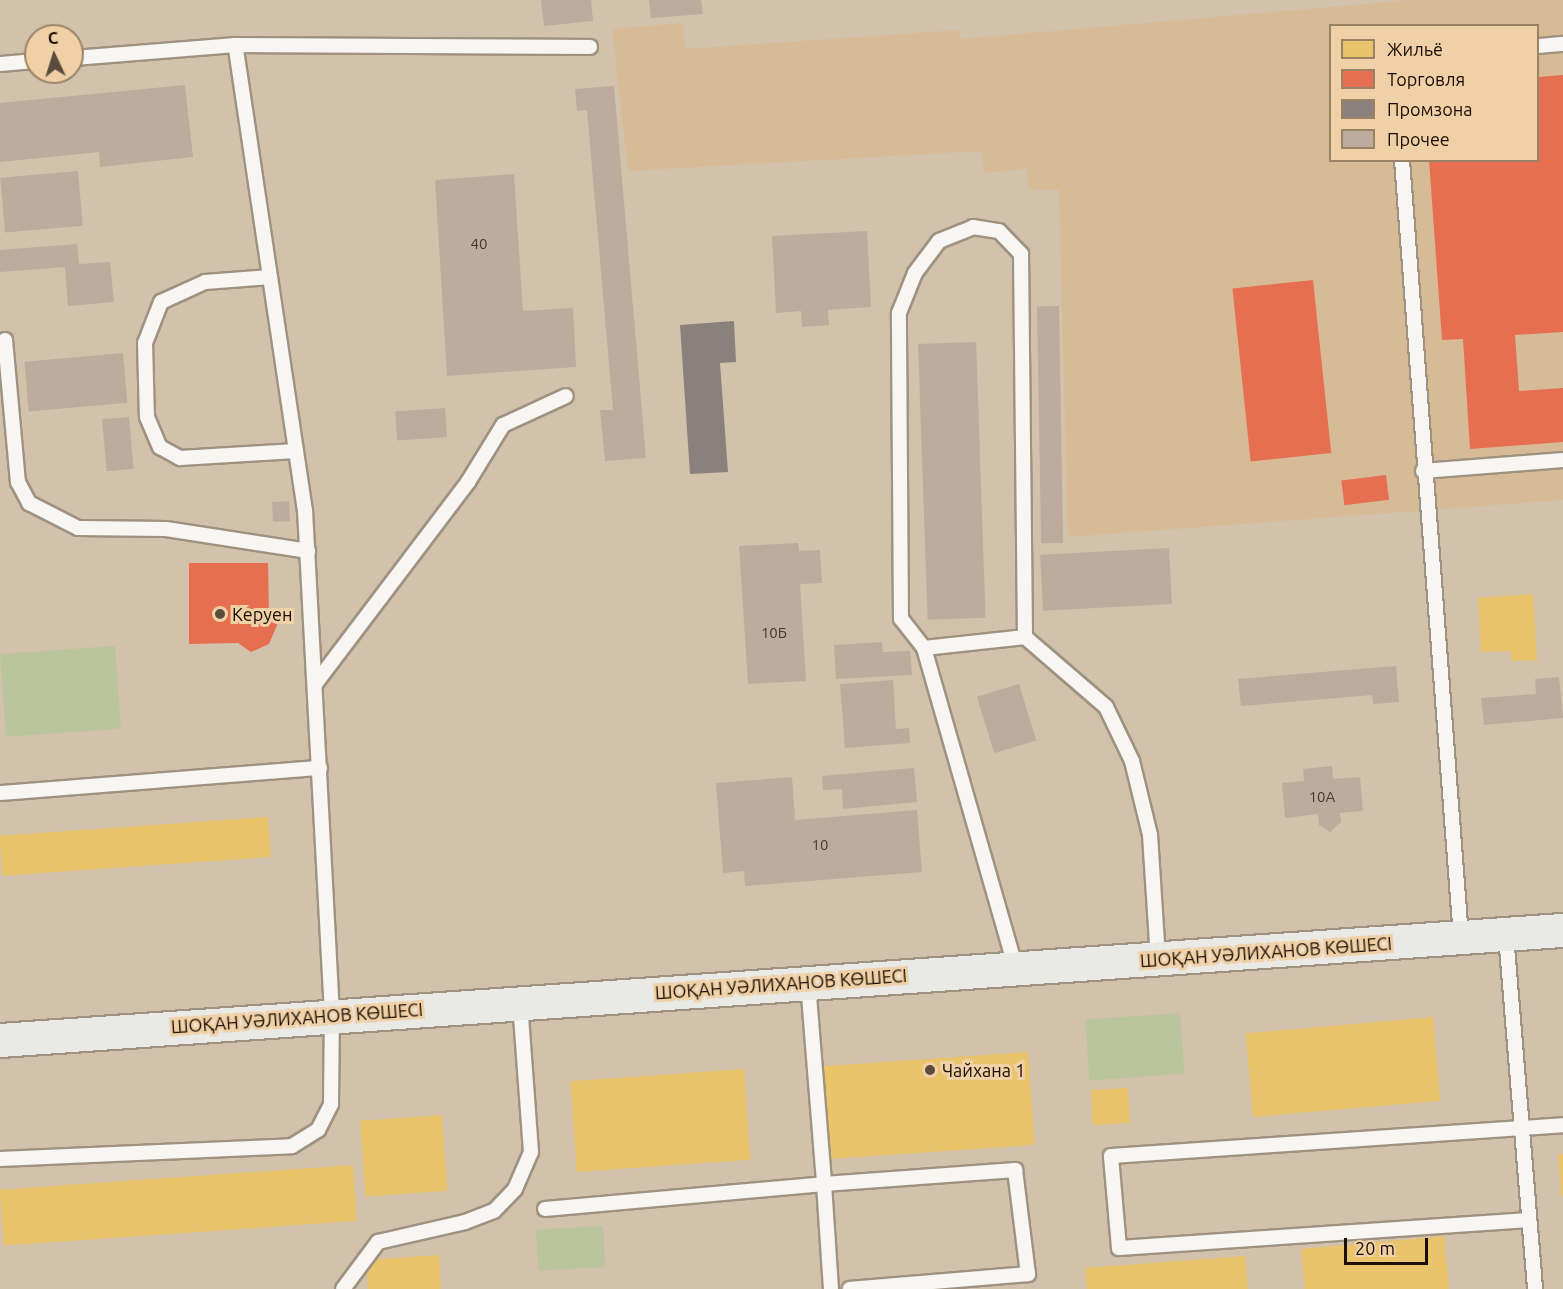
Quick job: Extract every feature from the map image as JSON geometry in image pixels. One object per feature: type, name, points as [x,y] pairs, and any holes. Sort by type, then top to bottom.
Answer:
[{"type":"main road","name":"ШОҚАН УӘЛИХАНОВ КӨШЕСІ","points":[[0,1040],[332,1014],[1461,939],[1563,930]]},
{"type":"lane","points":[[1539,46],[1563,44]]},
{"type":"lane","points":[[0,1159],[292,1146],[318,1130],[331,1104],[332,1014],[308,551],[296,451],[235,45]]},
{"type":"lane","points":[[84,57],[235,45],[590,47]]},
{"type":"lane","points":[[0,64],[24,62]]},
{"type":"lane","points":[[1402,162],[1423,471],[1461,939]]},
{"type":"lane","points":[[1016,969],[924,648],[902,619],[898,313],[915,273],[939,241],[973,227],[999,231],[1021,254],[1025,637]]},
{"type":"lane","points":[[270,277],[205,282],[161,302],[145,343],[147,417],[160,447],[180,458],[296,451]]},
{"type":"lane","points":[[4,340],[18,482],[29,503],[78,528],[166,529],[308,551]]},
{"type":"lane","points":[[316,683],[468,482],[503,425],[566,396]]},
{"type":"lane","points":[[1423,471],[1563,460]]},
{"type":"lane","points":[[924,648],[1025,637],[1106,707],[1132,761],[1150,835],[1158,959]]},
{"type":"lane","points":[[0,793],[320,768]]},
{"type":"lane","points":[[1506,935],[1535,1289]]},
{"type":"lane","points":[[808,983],[831,1289]]},
{"type":"lane","points":[[344,1289],[378,1242],[465,1222],[494,1211],[515,1189],[531,1152],[520,1002]]},
{"type":"lane","points":[[1529,1220],[1119,1248],[1111,1156],[1563,1125]]},
{"type":"lane","points":[[545,1209],[824,1184],[1015,1170],[1028,1274],[850,1289]]},
{"type":"shaded area","points":[[1412,0],[1563,0],[1563,500],[1068,537],[1059,190],[1028,190],[1027,169],[985,173],[981,151],[628,171],[612,29],[683,23],[685,49],[959,30],[961,39]]},
{"type":"green space","points":[[115,646],[121,729],[6,737],[0,654]]},
{"type":"green space","points":[[1180,1013],[1184,1074],[1089,1080],[1085,1020]]},
{"type":"green space","points":[[603,1226],[605,1267],[538,1270],[536,1230]]},
{"type":"building: Жильё","points":[[1533,594],[1537,660],[1511,661],[1511,651],[1481,652],[1478,598]]},
{"type":"building: Жильё","points":[[268,817],[271,857],[2,876],[0,836]]},
{"type":"building: Жильё","points":[[1433,1017],[1440,1101],[1253,1117],[1246,1033]]},
{"type":"building: Жильё","points":[[1028,1052],[1034,1145],[826,1159],[820,1067]]},
{"type":"building: Жильё","points":[[744,1069],[750,1160],[577,1172],[570,1081]]},
{"type":"building: Жильё","points":[[1128,1088],[1130,1123],[1093,1125],[1091,1090]]},
{"type":"building: Жильё","points":[[442,1115],[447,1191],[366,1197],[360,1121]]},
{"type":"building: Жильё","points":[[1558,1154],[1563,1154],[1563,1196],[1561,1196]]},
{"type":"building: Жильё","points":[[353,1165],[357,1221],[4,1246],[0,1190]]},
{"type":"building: Жильё","points":[[1444,1236],[1449,1289],[1305,1289],[1301,1249]]},
{"type":"building: Жильё","points":[[439,1255],[441,1289],[368,1289],[366,1260]]},
{"type":"building: Жильё","points":[[1245,1256],[1248,1289],[1087,1289],[1085,1268]]},
{"type":"building: Торговля","points":[[1563,75],[1563,332],[1515,335],[1519,391],[1563,388],[1563,442],[1470,449],[1463,339],[1442,340],[1429,162],[1539,162],[1539,77]]},
{"type":"building: Торговля","points":[[1313,280],[1331,453],[1251,462],[1232,288]]},
{"type":"building: Торговля","points":[[1386,475],[1389,500],[1344,505],[1341,480]]},
{"type":"building: Торговля","points":[[189,563],[268,563],[269,612],[278,623],[269,644],[251,652],[238,643],[189,644]]},
{"type":"building: Промзона","points":[[734,321],[736,362],[720,363],[728,472],[690,474],[680,325]]},
{"type":"building: Прочее","points":[[541,0],[591,0],[593,21],[544,26]]},
{"type":"building: Прочее","points":[[649,0],[701,0],[703,14],[651,18]]},
{"type":"building: Прочее","points":[[185,85],[193,157],[100,167],[99,152],[0,162],[0,103]]},
{"type":"building: Прочее","points":[[614,86],[646,458],[605,461],[600,410],[613,410],[587,110],[577,111],[575,89]]},
{"type":"building: Прочее","points":[[78,171],[83,226],[5,233],[0,178]]},
{"type":"building: Прочее","points":[[514,174],[523,311],[573,308],[576,367],[447,376],[435,180]]},
{"type":"building: Прочее","points":[[867,231],[871,307],[828,310],[829,325],[802,327],[801,311],[776,313],[772,236]]},
{"type":"building: Прочее","points":[[77,244],[79,264],[110,262],[114,302],[68,306],[65,267],[0,272],[0,250]]},
{"type":"building: Прочее","points":[[1037,306],[1059,306],[1063,543],[1041,543]]},
{"type":"building: Прочее","points":[[976,342],[986,618],[928,620],[918,344]]},
{"type":"building: Прочее","points":[[123,353],[127,403],[29,411],[24,362]]},
{"type":"building: Прочее","points":[[445,408],[447,437],[397,440],[395,411]]},
{"type":"building: Прочее","points":[[129,417],[134,469],[107,471],[102,419]]},
{"type":"building: Прочее","points":[[289,501],[290,521],[273,522],[272,502]]},
{"type":"building: Прочее","points":[[798,543],[799,551],[820,550],[822,583],[800,584],[806,681],[748,684],[739,546]]},
{"type":"building: Прочее","points":[[1169,548],[1172,604],[1043,611],[1040,555]]},
{"type":"building: Прочее","points":[[882,642],[883,652],[910,651],[912,675],[836,679],[834,645]]},
{"type":"building: Прочее","points":[[1396,666],[1399,702],[1373,704],[1372,695],[1241,706],[1238,679]]},
{"type":"building: Прочее","points":[[1559,677],[1563,718],[1484,725],[1481,698],[1536,694],[1535,679]]},
{"type":"building: Прочее","points":[[893,680],[896,729],[909,728],[910,743],[845,748],[840,684]]},
{"type":"building: Прочее","points":[[1019,684],[1036,740],[994,753],[977,697]]},
{"type":"building: Прочее","points":[[1332,766],[1333,779],[1360,777],[1363,811],[1340,813],[1341,822],[1330,832],[1319,825],[1318,814],[1285,818],[1282,783],[1304,781],[1303,769]]},
{"type":"building: Прочее","points":[[914,768],[917,802],[843,809],[842,789],[823,790],[822,776]]},
{"type":"building: Прочее","points":[[792,777],[795,820],[917,810],[922,872],[745,886],[744,871],[723,873],[716,783]]},
{"type":"place","name":"Керуен","points":[[220,614]]},
{"type":"place","name":"Чайхана 1","points":[[930,1070]]}]
